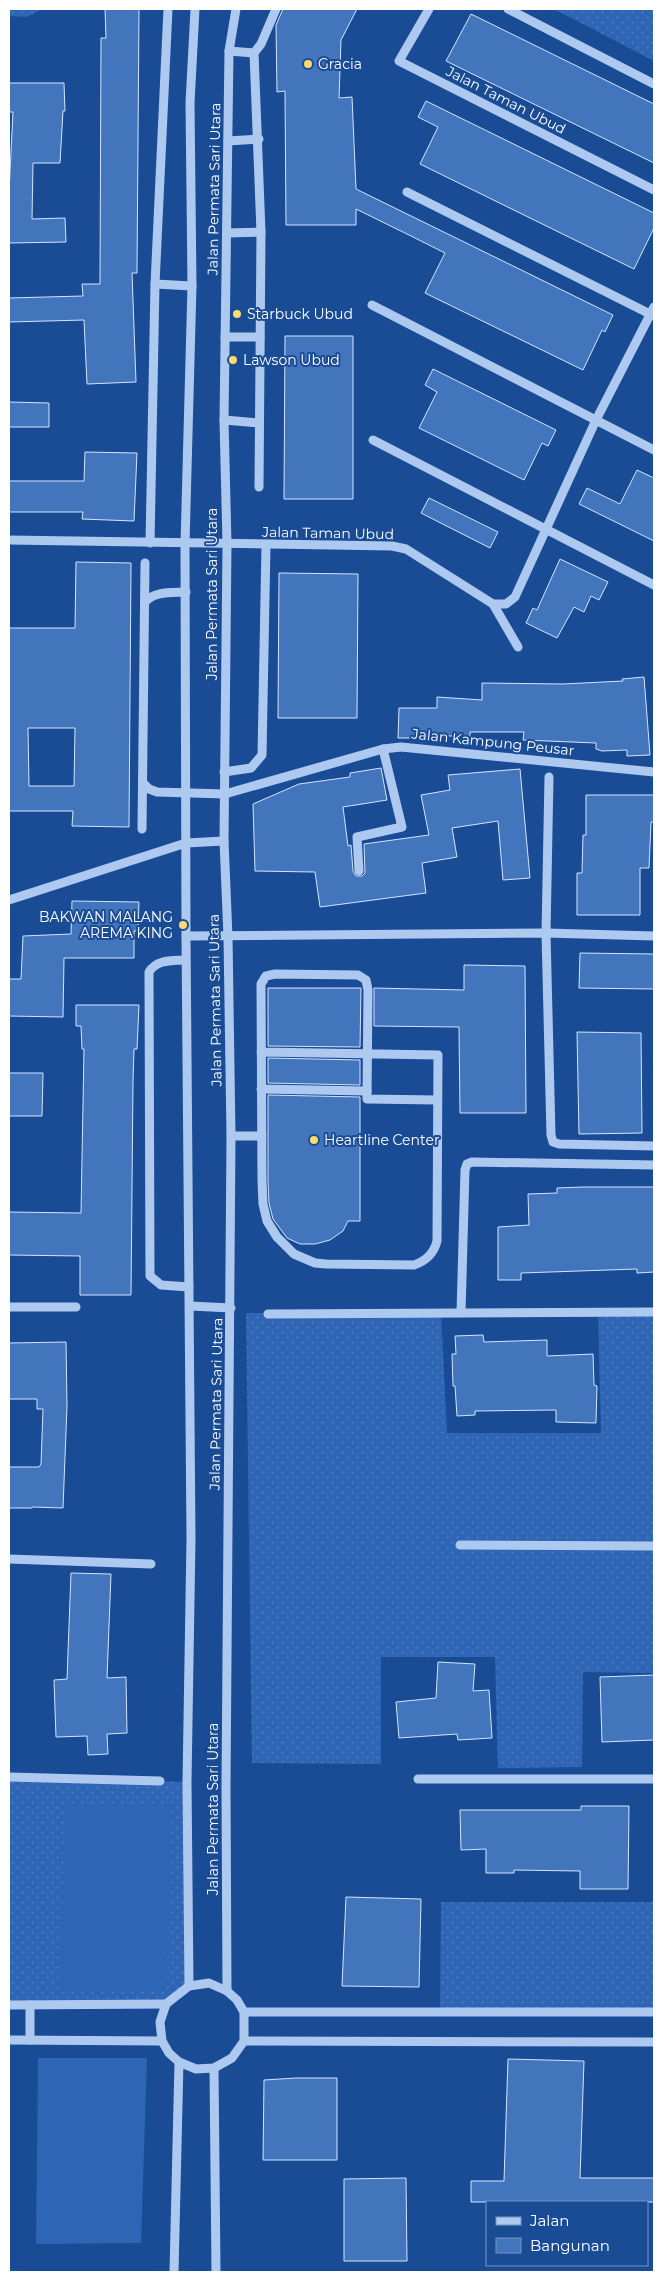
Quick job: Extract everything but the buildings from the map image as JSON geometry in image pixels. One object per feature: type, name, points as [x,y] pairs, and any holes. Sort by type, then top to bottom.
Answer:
[{"type":"street","points":[[150,543],[155,284],[168,9]]},
{"type":"street","name":"Jalan Permata Sari Utara","points":[[189,1986],[187,1782],[191,1539],[186,960],[185,544],[192,286],[190,103],[195,9]]},
{"type":"street","name":"Jalan Permata Sari Utara","points":[[227,1991],[226,1777],[231,1136],[228,937],[224,841],[227,544],[224,420],[229,51],[236,9]]},
{"type":"street","points":[[259,487],[258,423],[261,232],[259,140],[254,54],[261,44],[276,9]]},
{"type":"street","name":"Jalan Taman Ubud","points":[[430,9],[399,61],[654,190]]},
{"type":"street","points":[[508,9],[654,84]]},
{"type":"street","points":[[229,51],[254,54]]},
{"type":"street","points":[[228,141],[259,140]]},
{"type":"street","points":[[407,192],[653,312],[596,420],[515,597],[506,604],[493,604]]},
{"type":"street","points":[[227,233],[261,232]]},
{"type":"street","points":[[155,284],[192,286]]},
{"type":"street","points":[[372,305],[654,450]]},
{"type":"street","points":[[225,336],[260,337]]},
{"type":"street","points":[[224,420],[258,423]]},
{"type":"street","points":[[373,440],[654,585]]},
{"type":"street","name":"Jalan Taman Ubud","points":[[9,540],[392,546],[406,549],[493,604]]},
{"type":"street","points":[[224,772],[251,768],[262,755],[266,545]]},
{"type":"street","points":[[142,829],[146,563]]},
{"type":"street","points":[[145,602],[150,596],[158,594],[186,592]]},
{"type":"street","points":[[493,604],[518,647]]},
{"type":"street","name":"Jalan Kampung Peusar","points":[[143,783],[149,789],[157,792],[224,794],[383,750],[416,747],[654,772]]},
{"type":"street","points":[[359,871],[358,837],[402,827],[383,750]]},
{"type":"street","points":[[549,777],[546,933],[550,1135],[553,1142],[559,1144],[654,1146]]},
{"type":"street","points":[[9,900],[186,843],[224,841]]},
{"type":"street","points":[[186,936],[546,933],[654,936]]},
{"type":"street","points":[[186,960],[159,962],[152,966],[148,972],[150,1276],[161,1285],[189,1287]]},
{"type":"street","points":[[262,1052],[367,1055],[438,1055],[437,1241],[431,1254],[414,1266],[314,1263],[294,1254],[285,1247],[272,1230],[264,1212],[261,984],[266,976],[275,974],[358,975],[366,980],[368,990],[367,1055],[368,1099],[437,1100]]},
{"type":"street","points":[[261,1089],[368,1090]]},
{"type":"street","points":[[231,1136],[262,1136]]},
{"type":"street","points":[[461,1313],[465,1170],[467,1164],[472,1162],[654,1165]]},
{"type":"street","points":[[190,1306],[231,1308]]},
{"type":"street","points":[[9,1307],[76,1307]]},
{"type":"street","points":[[268,1314],[654,1312]]},
{"type":"street","points":[[460,1544],[654,1546]]},
{"type":"street","points":[[9,1559],[151,1564]]},
{"type":"street","points":[[9,1777],[160,1782]]},
{"type":"street","points":[[418,1779],[654,1779]]},
{"type":"street","points":[[209,1983],[227,1991],[237,2000],[244,2012],[244,2041],[232,2058],[214,2068],[196,2069],[179,2062],[169,2053],[162,2041],[160,2022],[166,2004],[189,1986],[209,1983]]},
{"type":"street","points":[[9,2005],[166,2004]]},
{"type":"street","points":[[30,2005],[30,2040]]},
{"type":"street","points":[[244,2012],[654,2012]]},
{"type":"street","points":[[9,2040],[162,2041]]},
{"type":"street","points":[[244,2041],[654,2042]]},
{"type":"street","points":[[174,2272],[179,2062]]},
{"type":"street","points":[[214,2068],[216,2272]]},
{"type":"shaded area","points":[[9,9],[43,9],[26,17],[9,16]]},
{"type":"shaded area","points":[[554,9],[654,9],[654,61]]},
{"type":"shaded area","points":[[598,1312],[654,1312],[654,1673],[583,1672],[582,1767],[498,1768],[495,1657],[381,1657],[381,1764],[252,1763],[246,1313],[441,1313],[447,1433],[601,1433]]},
{"type":"shaded area","points":[[9,1777],[187,1782],[189,1986],[166,2004],[9,2005]]},
{"type":"shaded area","points":[[64,1806],[170,1806],[167,1991],[61,1992]]},
{"type":"shaded area","points":[[441,1902],[654,1902],[654,2012],[440,2012]]},
{"type":"shaded area","points":[[38,2058],[147,2058],[141,2243],[36,2244]]},
{"type":"place","name":"Gracia","points":[[308,64]]},
{"type":"place","name":"Starbuck Ubud","points":[[237,314]]},
{"type":"place","name":"Lawson Ubud","points":[[233,360]]},
{"type":"place","name":"BAKWAN MALANG AREMA KING","points":[[183,925]]},
{"type":"place","name":"Heartline Center","points":[[314,1140]]}]
